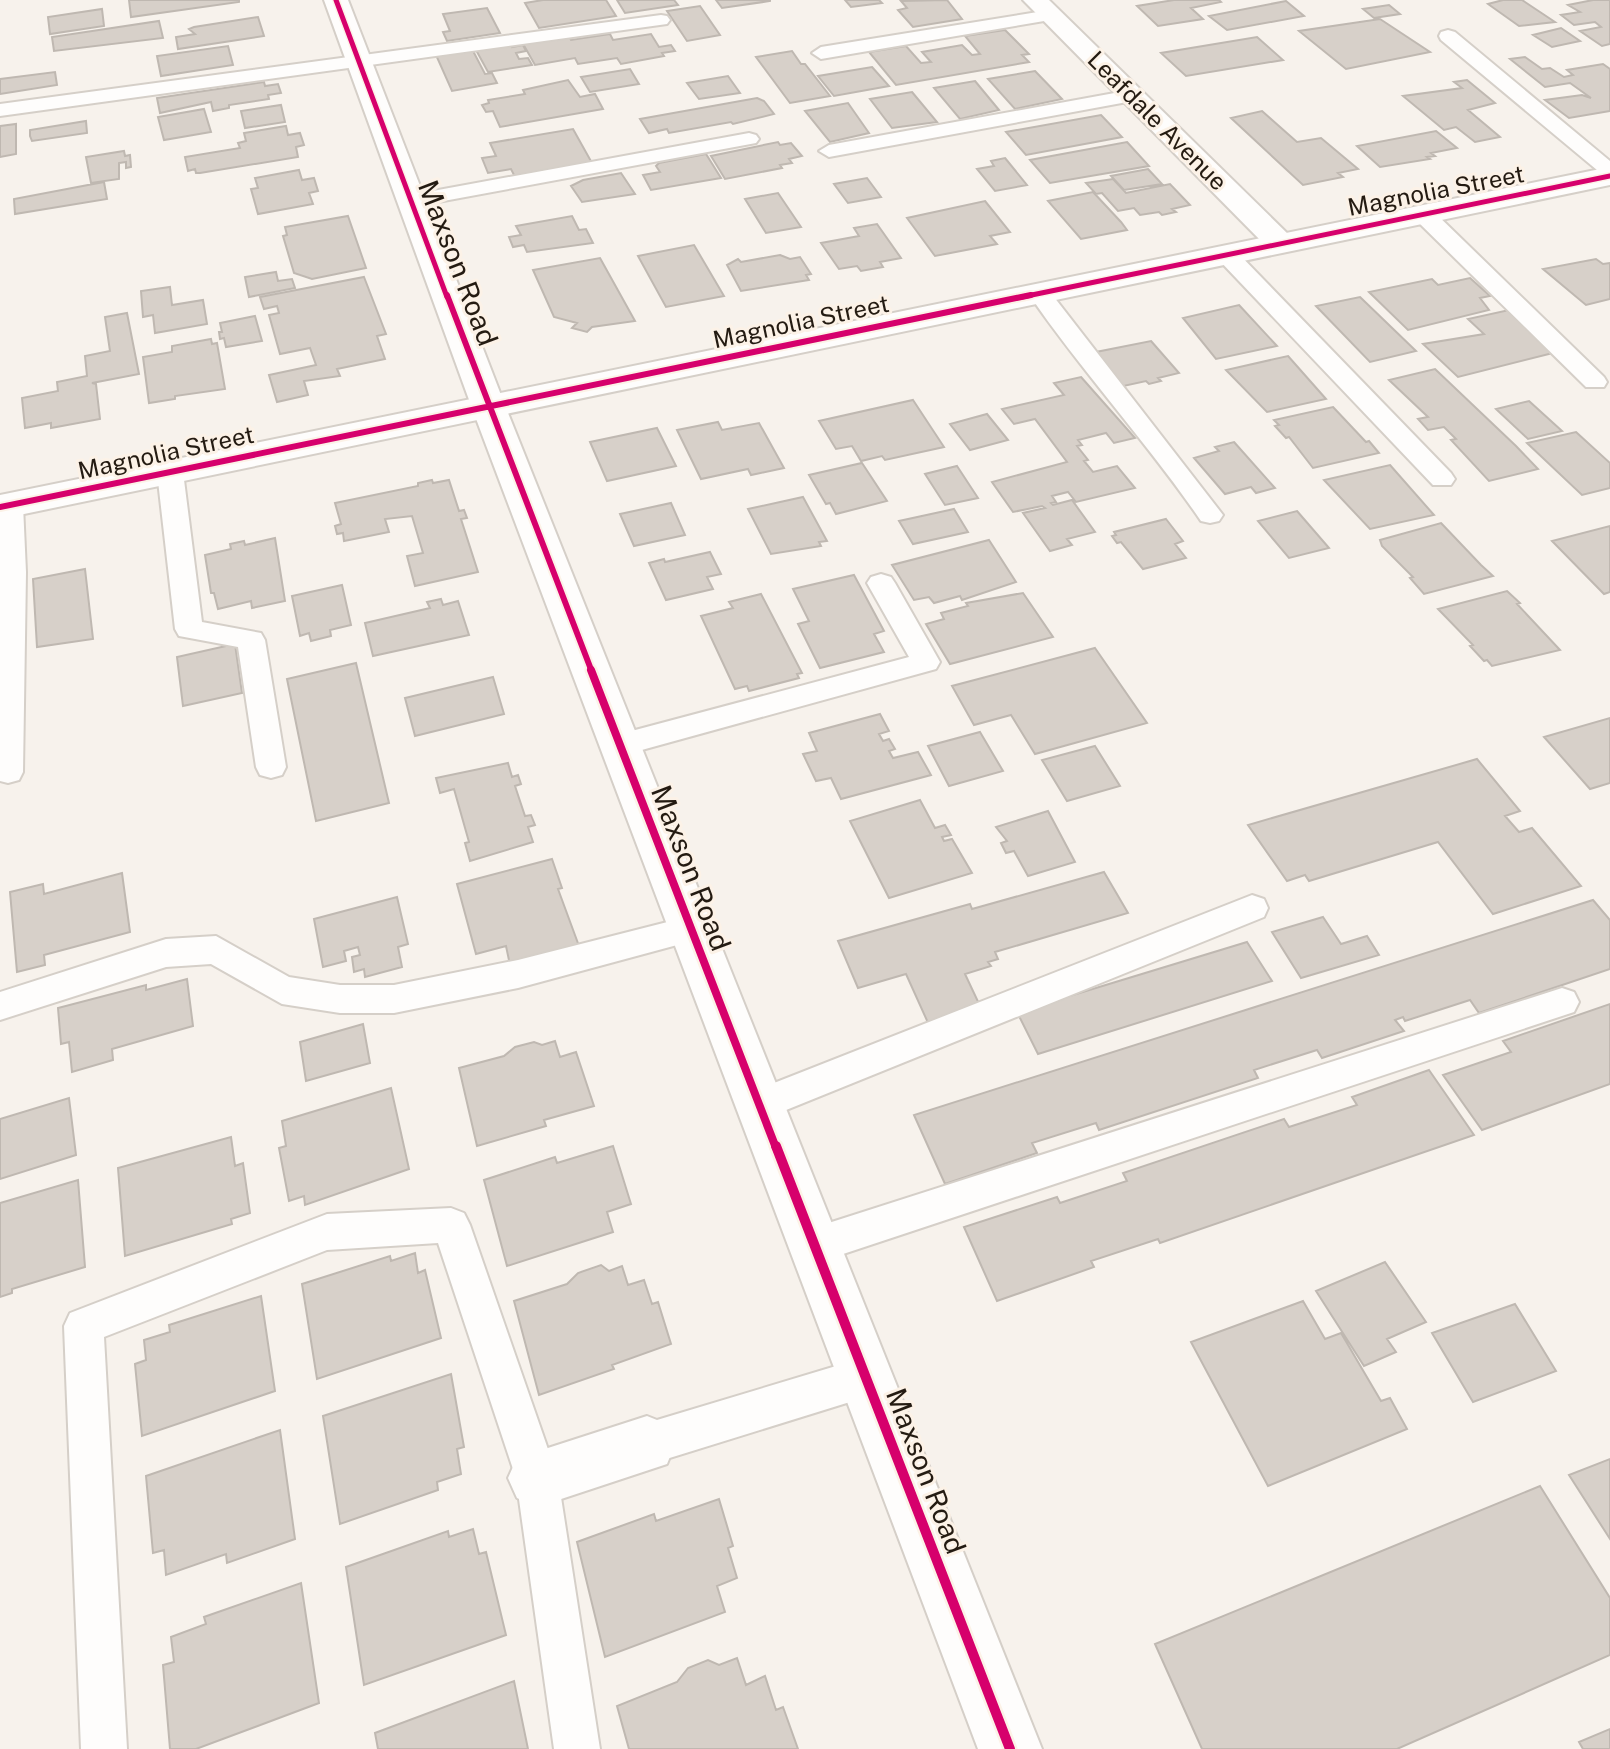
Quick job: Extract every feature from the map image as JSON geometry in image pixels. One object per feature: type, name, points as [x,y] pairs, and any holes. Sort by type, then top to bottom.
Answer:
[{"type":"street","name":"Maxson Road","points":[[336,0],[489,408],[1010,1749]]},
{"type":"street","name":"Leafdale Avenue","points":[[1041,4],[1279,242]]},
{"type":"street","name":"Magnolia Street","points":[[5,506],[1610,174]]},
{"type":"street","points":[[537,1478],[647,1444]]},
{"type":"lane","points":[[821,53],[1041,4]]},
{"type":"lane","points":[[0,110],[661,20]]},
{"type":"lane","points":[[1448,36],[1610,174]]},
{"type":"lane","points":[[829,151],[1131,96]]},
{"type":"lane","points":[[411,201],[749,139]]},
{"type":"lane","points":[[1423,214],[1595,382]]},
{"type":"lane","points":[[1226,254],[1442,479]]},
{"type":"lane","points":[[1039,293],[1069,337],[1183,474],[1210,515]]},
{"type":"lane","points":[[170,472],[189,629],[251,640],[271,767]]},
{"type":"lane","points":[[5,506],[12,572],[8,772]]},
{"type":"lane","points":[[620,745],[926,662],[881,583]]},
{"type":"lane","points":[[759,1105],[1252,908]]},
{"type":"lane","points":[[0,1006],[166,953],[216,950],[282,990],[340,999],[394,999],[518,974],[691,929]]},
{"type":"lane","points":[[813,1246],[1562,1002]]},
{"type":"lane","points":[[104,1749],[84,1326],[327,1232],[451,1225],[537,1478],[577,1749]]},
{"type":"lane","points":[[647,1444],[866,1377]]},
{"type":"building","points":[[129,0],[239,0],[239,2],[131,17]]},
{"type":"building","points":[[606,0],[616,16],[539,28],[525,3]]},
{"type":"building","points":[[617,0],[674,0],[678,5],[625,13]]},
{"type":"building","points":[[716,0],[770,0],[770,1],[722,8]]},
{"type":"building","points":[[845,0],[879,0],[882,3],[851,7]]},
{"type":"building","points":[[947,0],[962,19],[913,27],[898,10],[907,8],[901,1]]},
{"type":"building","points":[[1174,0],[1221,2],[1191,8],[1203,19],[1158,26],[1137,6]]},
{"type":"building","points":[[1522,0],[1555,22],[1519,26],[1488,4]]},
{"type":"building","points":[[1610,0],[1610,44],[1602,46],[1580,31],[1601,27],[1595,22],[1574,25],[1561,15],[1580,12],[1568,5]]},
{"type":"building","points":[[1286,1],[1304,16],[1227,30],[1209,16]]},
{"type":"building","points":[[1389,5],[1400,14],[1374,18],[1363,9]]},
{"type":"building","points":[[700,6],[720,35],[687,41],[667,11]]},
{"type":"building","points":[[487,8],[500,33],[447,41],[443,32],[450,31],[443,14]]},
{"type":"building","points":[[102,9],[104,26],[50,34],[48,17]]},
{"type":"building","points":[[258,17],[264,36],[178,49],[176,37],[195,34],[189,29],[194,27]]},
{"type":"building","points":[[1380,19],[1430,52],[1346,69],[1299,31]]},
{"type":"building","points":[[159,21],[163,38],[54,51],[52,37]]},
{"type":"building","points":[[1561,28],[1580,41],[1552,47],[1533,35]]},
{"type":"building","points":[[1005,30],[1029,54],[1022,55],[1029,62],[896,85],[869,52],[906,46],[921,63],[931,62],[922,52],[962,45],[972,55],[980,54],[965,36]]},
{"type":"building","points":[[610,34],[613,40],[651,34],[659,47],[671,45],[675,51],[621,64],[617,58],[578,64],[575,58],[535,65],[522,42],[568,35],[571,40]]},
{"type":"building","points":[[1257,37],[1283,60],[1186,76],[1161,53]]},
{"type":"building","points":[[511,44],[512,47],[523,45],[526,51],[516,53],[519,59],[528,58],[532,65],[488,72],[476,50]]},
{"type":"building","points":[[228,46],[233,65],[161,76],[157,56]]},
{"type":"building","points":[[472,49],[485,74],[492,73],[497,83],[452,91],[436,55]]},
{"type":"building","points":[[792,51],[830,96],[790,103],[756,57]]},
{"type":"building","points":[[1525,57],[1542,69],[1550,68],[1564,77],[1573,75],[1567,70],[1603,64],[1610,69],[1610,111],[1569,118],[1545,100],[1582,95],[1591,98],[1570,83],[1545,87],[1510,59]]},
{"type":"building","points":[[872,67],[889,86],[834,96],[818,76]]},
{"type":"building","points":[[630,69],[639,84],[590,92],[581,77]]},
{"type":"building","points":[[1035,71],[1062,99],[1015,109],[988,79]]},
{"type":"building","points":[[55,72],[57,85],[0,94],[0,79]]},
{"type":"building","points":[[728,76],[740,93],[699,99],[687,83]]},
{"type":"building","points":[[568,80],[580,97],[595,94],[603,109],[500,127],[493,111],[486,112],[482,105],[489,103],[488,100],[525,94],[523,90]]},
{"type":"building","points":[[1467,80],[1495,103],[1468,110],[1500,137],[1475,142],[1456,127],[1444,130],[1403,96],[1462,88],[1454,82]]},
{"type":"building","points":[[975,81],[999,110],[960,119],[934,88]]},
{"type":"building","points":[[264,82],[265,86],[278,84],[281,93],[268,95],[269,99],[229,105],[229,108],[213,111],[211,102],[160,113],[157,98]]},
{"type":"building","points":[[912,92],[937,122],[892,128],[870,99]]},
{"type":"building","points":[[757,98],[764,101],[774,114],[733,124],[669,133],[667,129],[649,133],[640,119]]},
{"type":"building","points":[[848,103],[869,133],[830,142],[805,111]]},
{"type":"building","points":[[281,105],[285,122],[245,128],[241,111]]},
{"type":"building","points":[[204,109],[211,132],[164,140],[158,117]]},
{"type":"building","points":[[1262,111],[1297,142],[1321,138],[1358,169],[1338,173],[1343,177],[1303,185],[1231,118]]},
{"type":"building","points":[[1101,115],[1122,137],[1026,155],[1006,132]]},
{"type":"building","points":[[86,121],[87,133],[32,141],[30,136],[30,130]]},
{"type":"building","points":[[16,124],[16,154],[0,157],[0,126]]},
{"type":"building","points":[[286,126],[288,135],[300,133],[304,145],[296,147],[298,157],[200,173],[196,173],[195,169],[188,171],[185,157],[240,148],[238,143],[246,141],[244,133]]},
{"type":"building","points":[[573,129],[592,163],[515,177],[511,169],[488,173],[482,158],[496,156],[490,143]]},
{"type":"building","points":[[1436,131],[1457,148],[1431,153],[1435,156],[1427,157],[1430,159],[1380,167],[1357,146]]},
{"type":"building","points":[[778,142],[780,145],[791,143],[802,156],[789,159],[792,163],[780,165],[782,168],[725,179],[711,156]]},
{"type":"building","points":[[1127,142],[1149,166],[1050,183],[1030,160]]},
{"type":"building","points":[[124,151],[125,156],[130,155],[131,167],[126,168],[126,162],[119,163],[119,179],[91,183],[86,157]]},
{"type":"building","points":[[706,154],[721,178],[651,190],[643,175],[660,172],[656,166],[659,163]]},
{"type":"building","points":[[1005,158],[1027,185],[995,191],[977,169],[994,166],[991,161]]},
{"type":"building","points":[[1148,169],[1162,184],[1124,190],[1111,176]]},
{"type":"building","points":[[299,170],[302,180],[314,178],[318,191],[309,193],[313,204],[258,214],[251,189],[258,188],[255,178]]},
{"type":"building","points":[[621,173],[635,194],[582,202],[571,186],[583,180]]},
{"type":"building","points":[[867,178],[881,197],[848,203],[834,184]]},
{"type":"building","points":[[1113,179],[1126,193],[1170,184],[1190,205],[1162,215],[1159,212],[1140,215],[1134,208],[1118,211],[1102,193],[1096,194],[1086,183]]},
{"type":"building","points":[[104,182],[107,199],[15,214],[14,199]]},
{"type":"building","points":[[1093,192],[1127,230],[1081,239],[1048,201]]},
{"type":"building","points":[[778,193],[801,227],[766,233],[745,199]]},
{"type":"building","points":[[985,201],[1010,232],[990,236],[997,244],[935,256],[907,218]]},
{"type":"building","points":[[348,216],[366,268],[312,279],[294,273],[283,236],[287,235],[285,227]]},
{"type":"building","points":[[572,216],[579,230],[586,229],[593,243],[527,252],[524,245],[513,247],[509,237],[521,235],[516,226]]},
{"type":"building","points":[[877,224],[901,258],[880,262],[883,267],[861,271],[857,266],[839,269],[821,243],[859,236],[854,228]]},
{"type":"building","points":[[694,245],[724,296],[666,307],[638,256]]},
{"type":"building","points":[[780,255],[790,259],[800,257],[811,274],[806,275],[809,280],[741,291],[727,265],[738,259],[741,262]]},
{"type":"building","points":[[600,258],[635,321],[592,327],[587,332],[572,328],[577,323],[554,317],[533,270]]},
{"type":"building","points":[[1596,259],[1603,264],[1610,263],[1610,299],[1586,305],[1543,269]]},
{"type":"building","points":[[276,272],[278,281],[292,279],[295,288],[249,297],[245,277]]},
{"type":"building","points":[[364,277],[386,334],[377,336],[385,359],[337,369],[340,376],[304,381],[308,395],[277,402],[269,375],[316,365],[310,348],[280,354],[269,315],[279,313],[277,306],[264,309],[260,297]]},
{"type":"building","points":[[1470,278],[1490,296],[1480,298],[1489,310],[1408,330],[1369,292],[1432,279],[1438,285]]},
{"type":"building","points":[[170,287],[172,305],[203,300],[207,324],[155,333],[153,315],[143,317],[141,291]]},
{"type":"building","points":[[1360,297],[1416,351],[1370,362],[1316,306]]},
{"type":"building","points":[[1239,305],[1277,346],[1216,359],[1183,318]]},
{"type":"building","points":[[1509,310],[1557,352],[1458,377],[1423,344],[1484,334],[1468,319]]},
{"type":"building","points":[[127,313],[139,374],[92,383],[96,384],[100,419],[51,428],[51,423],[25,428],[22,398],[58,391],[57,382],[87,376],[85,356],[110,351],[105,317]]},
{"type":"building","points":[[255,316],[262,341],[226,347],[224,338],[220,339],[220,323]]},
{"type":"building","points":[[211,339],[212,344],[217,343],[225,389],[149,403],[143,357],[172,352],[172,346]]},
{"type":"building","points":[[1151,341],[1179,373],[1158,378],[1161,381],[1149,384],[1146,381],[1119,387],[1091,353]]},
{"type":"building","points":[[1288,356],[1326,399],[1267,412],[1226,370]]},
{"type":"building","points":[[1435,369],[1538,469],[1489,481],[1451,440],[1456,439],[1444,427],[1428,430],[1418,419],[1428,417],[1389,380]]},
{"type":"building","points":[[1081,377],[1135,438],[1114,443],[1106,433],[1078,440],[1082,445],[1077,446],[1088,460],[1084,461],[1093,472],[1117,466],[1135,488],[1076,502],[1068,492],[1052,496],[1056,502],[1051,503],[1053,505],[1072,500],[1095,532],[1067,539],[1072,545],[1050,551],[1023,513],[1045,508],[1013,512],[992,482],[1067,462],[1035,419],[1014,424],[1002,409],[1064,395],[1054,383]]},
{"type":"building","points":[[913,400],[944,447],[885,460],[882,456],[861,461],[852,446],[836,449],[819,421]]},
{"type":"building","points":[[1529,401],[1562,431],[1528,439],[1496,409]]},
{"type":"building","points":[[1333,407],[1379,453],[1313,468],[1289,437],[1286,438],[1275,426],[1279,425],[1274,420]]},
{"type":"building","points":[[987,414],[1008,440],[970,450],[950,424]]},
{"type":"building","points":[[718,422],[722,430],[759,423],[784,468],[751,475],[748,469],[701,479],[677,430]]},
{"type":"building","points":[[657,428],[676,466],[607,481],[590,442]]},
{"type":"building","points":[[1576,432],[1610,463],[1610,488],[1582,495],[1527,443]]},
{"type":"building","points":[[1234,442],[1275,488],[1256,493],[1251,487],[1225,494],[1194,458],[1219,451],[1215,447]]},
{"type":"building","points":[[862,463],[887,501],[836,514],[830,503],[826,504],[809,475]]},
{"type":"building","points":[[1390,465],[1434,515],[1370,529],[1324,480]]},
{"type":"building","points":[[957,466],[978,498],[945,505],[925,474]]},
{"type":"building","points":[[432,480],[433,483],[449,480],[459,511],[464,510],[467,518],[461,519],[478,572],[415,586],[407,556],[423,553],[412,516],[385,519],[389,532],[344,541],[343,533],[337,534],[335,526],[341,524],[335,503],[418,486],[418,483]]},
{"type":"building","points":[[803,497],[827,541],[819,542],[821,546],[771,554],[748,509]]},
{"type":"building","points":[[671,503],[685,535],[634,546],[620,514]]},
{"type":"building","points":[[954,509],[968,532],[913,544],[899,521]]},
{"type":"building","points":[[1297,511],[1329,548],[1289,558],[1258,521]]},
{"type":"building","points":[[1166,519],[1183,541],[1175,544],[1186,558],[1143,569],[1121,542],[1117,543],[1112,536],[1116,535],[1114,532]]},
{"type":"building","points":[[1441,523],[1493,576],[1424,594],[1380,540]]},
{"type":"building","points":[[1610,526],[1610,592],[1604,594],[1552,541]]},
{"type":"building","points":[[275,538],[285,601],[252,608],[251,601],[218,609],[214,593],[211,593],[205,555],[231,549],[230,544],[244,541],[245,545]]},
{"type":"building","points":[[989,540],[1016,582],[962,600],[960,596],[934,603],[929,597],[914,600],[892,565]]},
{"type":"building","points":[[710,552],[721,574],[707,577],[713,589],[666,600],[649,563]]},
{"type":"building","points":[[85,569],[93,639],[37,647],[33,579]]},
{"type":"building","points":[[854,575],[884,631],[874,634],[884,652],[820,668],[798,624],[809,621],[793,589]]},
{"type":"building","points":[[342,585],[351,625],[330,630],[331,636],[311,641],[309,633],[300,636],[292,596]]},
{"type":"building","points":[[1507,591],[1560,650],[1492,666],[1438,609]]},
{"type":"building","points":[[1023,593],[1053,637],[950,664],[926,624],[944,619],[941,613],[968,606],[966,603]]},
{"type":"building","points":[[761,594],[802,673],[797,674],[799,678],[749,691],[747,686],[735,689],[701,616],[733,608],[729,602]]},
{"type":"building","points":[[441,599],[443,605],[458,601],[469,635],[373,656],[365,623],[430,608],[427,602]]},
{"type":"building","points":[[235,644],[242,693],[183,706],[177,657]]},
{"type":"building","points":[[1095,648],[1147,723],[1035,754],[1011,715],[974,725],[952,686]]},
{"type":"building","points":[[356,663],[389,803],[316,821],[287,679]]},
{"type":"building","points":[[493,677],[504,714],[415,736],[405,698]]},
{"type":"building","points":[[880,714],[889,731],[879,734],[883,741],[889,739],[895,749],[889,751],[893,758],[918,752],[931,775],[841,799],[831,778],[816,781],[803,754],[817,751],[809,733]]},
{"type":"building","points":[[1610,718],[1610,783],[1590,789],[1544,737]]},
{"type":"building","points":[[980,732],[1003,771],[949,786],[928,746]]},
{"type":"building","points":[[1095,746],[1120,786],[1067,801],[1042,760]]},
{"type":"building","points":[[1477,759],[1520,811],[1505,816],[1519,832],[1532,828],[1581,886],[1493,914],[1438,842],[1309,881],[1305,875],[1287,881],[1248,825]]},
{"type":"building","points":[[508,763],[512,777],[518,775],[521,784],[515,786],[525,816],[531,815],[535,825],[528,827],[533,842],[470,861],[465,843],[469,842],[454,789],[440,793],[436,778]]},
{"type":"building","points":[[920,800],[935,828],[945,825],[951,835],[942,837],[944,841],[952,839],[972,873],[889,898],[850,821]]},
{"type":"building","points":[[1048,811],[1075,862],[1028,876],[1014,851],[1006,853],[1001,843],[1007,841],[996,827]]},
{"type":"building","points":[[552,859],[562,888],[558,889],[579,946],[510,965],[506,946],[476,954],[457,884]]},
{"type":"building","points":[[1104,872],[1128,913],[995,952],[998,959],[988,962],[991,966],[965,974],[982,1010],[929,1025],[906,974],[858,988],[838,941],[970,904],[972,909]]},
{"type":"building","points":[[122,873],[130,932],[44,955],[45,965],[17,972],[10,892],[43,884],[44,894]]},
{"type":"building","points":[[397,897],[408,944],[398,947],[402,967],[365,977],[364,969],[354,972],[352,957],[360,955],[358,947],[344,951],[346,961],[323,967],[314,919]]},
{"type":"building","points":[[1593,900],[1610,920],[1610,969],[1479,1013],[1470,1000],[1405,1021],[1403,1017],[1395,1020],[1404,1031],[1322,1058],[1317,1050],[1254,1070],[1258,1078],[1099,1130],[1096,1123],[1032,1143],[1037,1153],[945,1184],[914,1115]]},
{"type":"building","points":[[1323,917],[1341,944],[1367,936],[1379,955],[1301,978],[1272,932]]},
{"type":"building","points":[[1247,942],[1272,981],[1038,1054],[1017,1012]]},
{"type":"building","points":[[187,979],[193,1026],[112,1049],[113,1060],[72,1072],[69,1042],[61,1044],[58,1008],[146,985],[146,990]]},
{"type":"building","points":[[1610,1004],[1610,1084],[1482,1130],[1443,1075],[1511,1052],[1503,1041]]},
{"type":"building","points":[[363,1024],[370,1063],[306,1081],[300,1042]]},
{"type":"building","points":[[555,1041],[560,1057],[576,1052],[594,1106],[544,1120],[546,1126],[477,1146],[459,1068],[504,1056],[515,1047]]},
{"type":"building","points":[[1429,1070],[1474,1135],[1160,1243],[1158,1239],[1091,1261],[1094,1267],[997,1301],[964,1227],[1057,1197],[1060,1203],[1127,1181],[1123,1173],[1284,1119],[1289,1127],[1357,1105],[1352,1097]]},
{"type":"building","points":[[391,1088],[409,1169],[305,1205],[304,1196],[289,1201],[279,1148],[286,1146],[282,1121]]},
{"type":"building","points":[[69,1098],[76,1155],[0,1179],[0,1119]]},
{"type":"building","points":[[231,1137],[235,1166],[243,1163],[250,1213],[231,1219],[232,1224],[125,1256],[118,1168]]},
{"type":"building","points":[[613,1146],[631,1204],[607,1212],[613,1232],[507,1266],[484,1180],[555,1157],[557,1163]]},
{"type":"building","points":[[78,1180],[85,1267],[12,1289],[12,1293],[0,1297],[0,1203]]},
{"type":"building","points":[[415,1253],[418,1273],[425,1270],[441,1338],[317,1379],[302,1284],[390,1256],[391,1261]]},
{"type":"building","points":[[1385,1262],[1426,1322],[1387,1339],[1396,1352],[1364,1366],[1316,1291]]},
{"type":"building","points":[[601,1265],[609,1271],[622,1266],[628,1285],[644,1280],[652,1304],[658,1302],[671,1344],[612,1365],[614,1369],[539,1395],[514,1301],[567,1284],[578,1273]]},
{"type":"building","points":[[261,1296],[275,1391],[142,1436],[135,1364],[146,1360],[144,1340],[170,1332],[169,1325]]},
{"type":"building","points":[[1303,1301],[1325,1339],[1341,1333],[1381,1401],[1390,1398],[1407,1429],[1268,1486],[1191,1342]]},
{"type":"building","points":[[1515,1304],[1556,1371],[1473,1402],[1432,1333]]},
{"type":"building","points":[[451,1374],[464,1447],[457,1449],[461,1474],[437,1482],[438,1490],[340,1524],[323,1416]]},
{"type":"building","points":[[280,1430],[295,1539],[227,1563],[226,1554],[166,1575],[164,1550],[153,1553],[146,1476]]},
{"type":"building","points":[[1610,1459],[1610,1539],[1569,1475]]},
{"type":"building","points":[[1540,1486],[1610,1598],[1610,1655],[1397,1749],[1202,1749],[1155,1644]]},
{"type":"building","points":[[719,1499],[733,1546],[728,1548],[737,1578],[717,1586],[725,1612],[605,1657],[577,1542],[654,1514],[656,1521]]},
{"type":"building","points":[[473,1529],[479,1554],[486,1552],[506,1635],[364,1685],[346,1567],[448,1531],[449,1537]]},
{"type":"building","points":[[301,1583],[319,1703],[196,1749],[170,1749],[163,1665],[174,1662],[171,1637],[206,1624],[204,1617]]},
{"type":"building","points":[[737,1658],[746,1685],[765,1676],[776,1710],[783,1707],[798,1749],[629,1749],[617,1706],[677,1682],[688,1668],[708,1660],[719,1665]]},
{"type":"building","points":[[514,1681],[528,1749],[378,1749],[375,1733]]},
{"type":"building","points":[[1610,1729],[1610,1749],[1583,1749],[1579,1742]]},
{"type":"cycle path","points":[[336,0],[489,408],[1010,1749]]},
{"type":"cycle path","points":[[0,507],[1610,176]]}]
